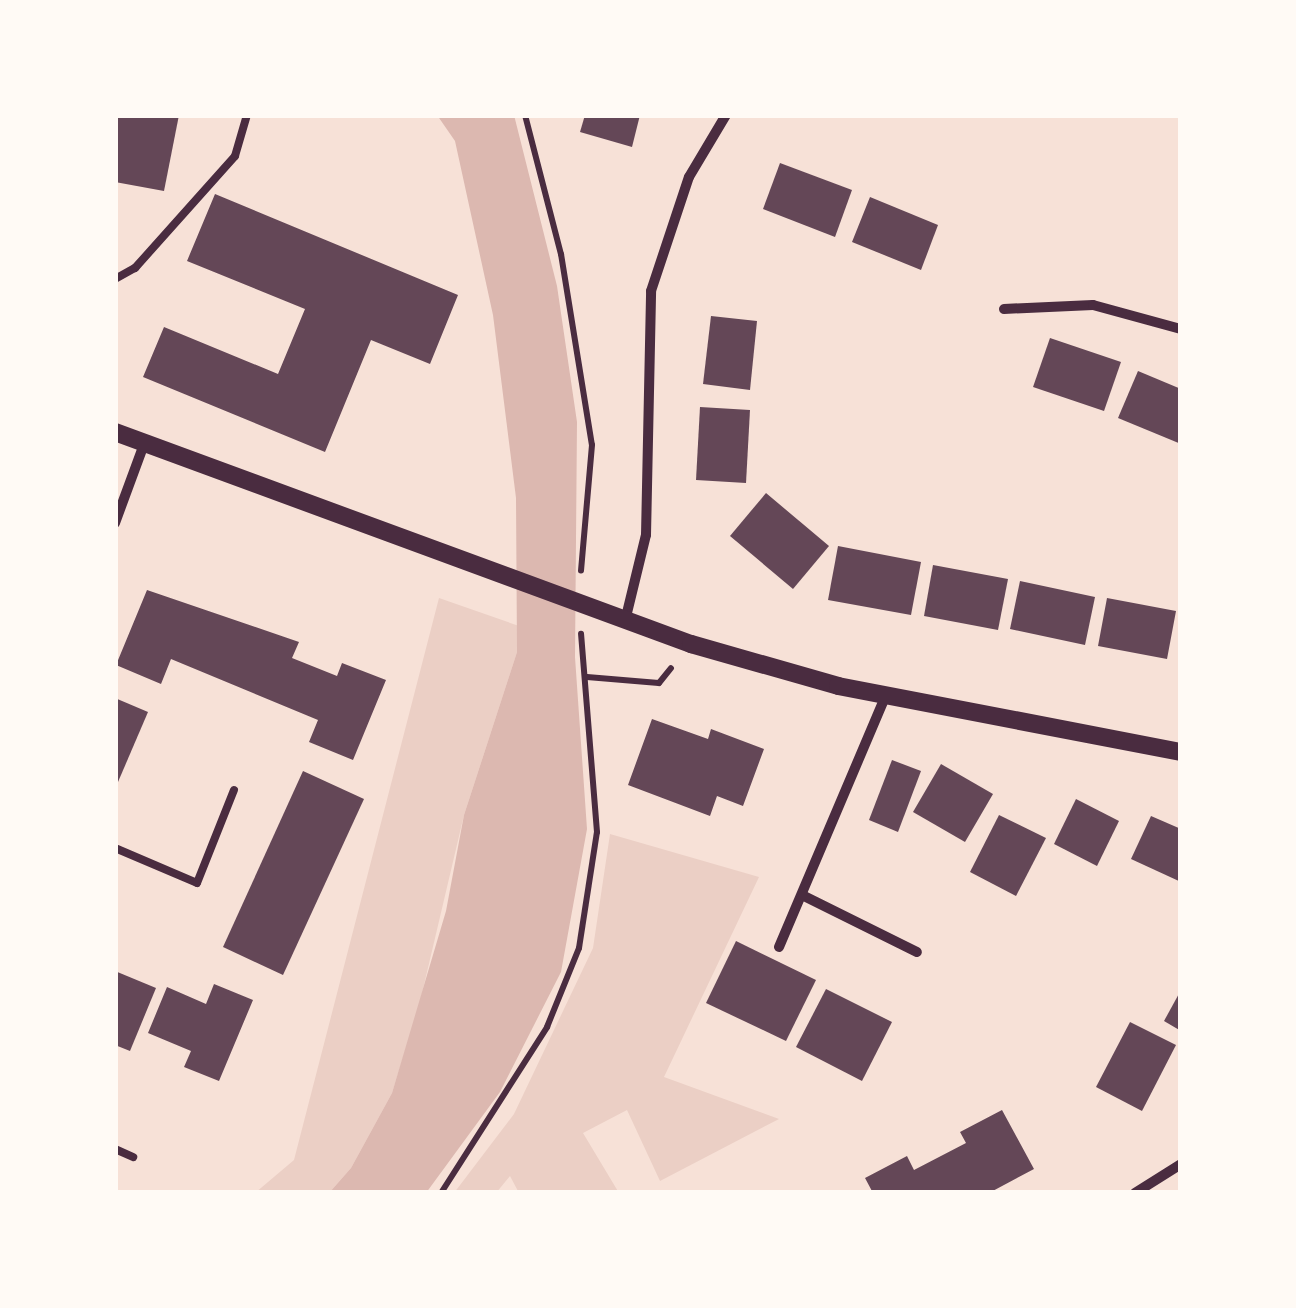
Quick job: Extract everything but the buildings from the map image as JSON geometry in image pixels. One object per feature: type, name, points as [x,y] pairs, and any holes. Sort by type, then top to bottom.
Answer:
[{"type":"street","points":[[625,622],[646,534],[650,290],[689,177],[726,115]]},
{"type":"street","points":[[1004,308],[1093,305],[1181,329]]},
{"type":"street","points":[[115,432],[691,644],[886,695],[1181,752]]},
{"type":"street","points":[[115,523],[144,444]]},
{"type":"street","points":[[778,947],[804,896],[886,695]]},
{"type":"street","points":[[804,896],[917,952]]},
{"type":"street","points":[[1136,1193],[1181,1164]]},
{"type":"lane","points":[[115,279],[135,268],[235,156],[247,115]]},
{"type":"lane","points":[[115,848],[197,883],[234,790]]},
{"type":"lane","points":[[115,1149],[133,1157]]},
{"type":"path","points":[[441,1193],[546,1028],[579,948],[597,832],[581,606],[592,445],[561,254],[525,115]]},
{"type":"path","points":[[587,677],[659,682],[691,644]]},
{"type":"shaded area","points":[[437,115],[514,115],[557,286],[577,422],[575,657],[587,829],[561,972],[500,1092],[426,1193],[329,1193],[351,1168],[392,1093],[446,911],[464,815],[517,652],[516,498],[493,315],[455,141]]},
{"type":"shaded area","points":[[439,598],[519,626],[517,652],[464,815],[419,1006],[392,1093],[351,1168],[329,1193],[255,1193],[294,1160]]},
{"type":"shaded area","points":[[610,834],[759,877],[664,1077],[779,1119],[660,1181],[627,1110],[583,1133],[619,1193],[519,1193],[510,1176],[496,1193],[454,1193],[514,1114],[593,948]]}]
